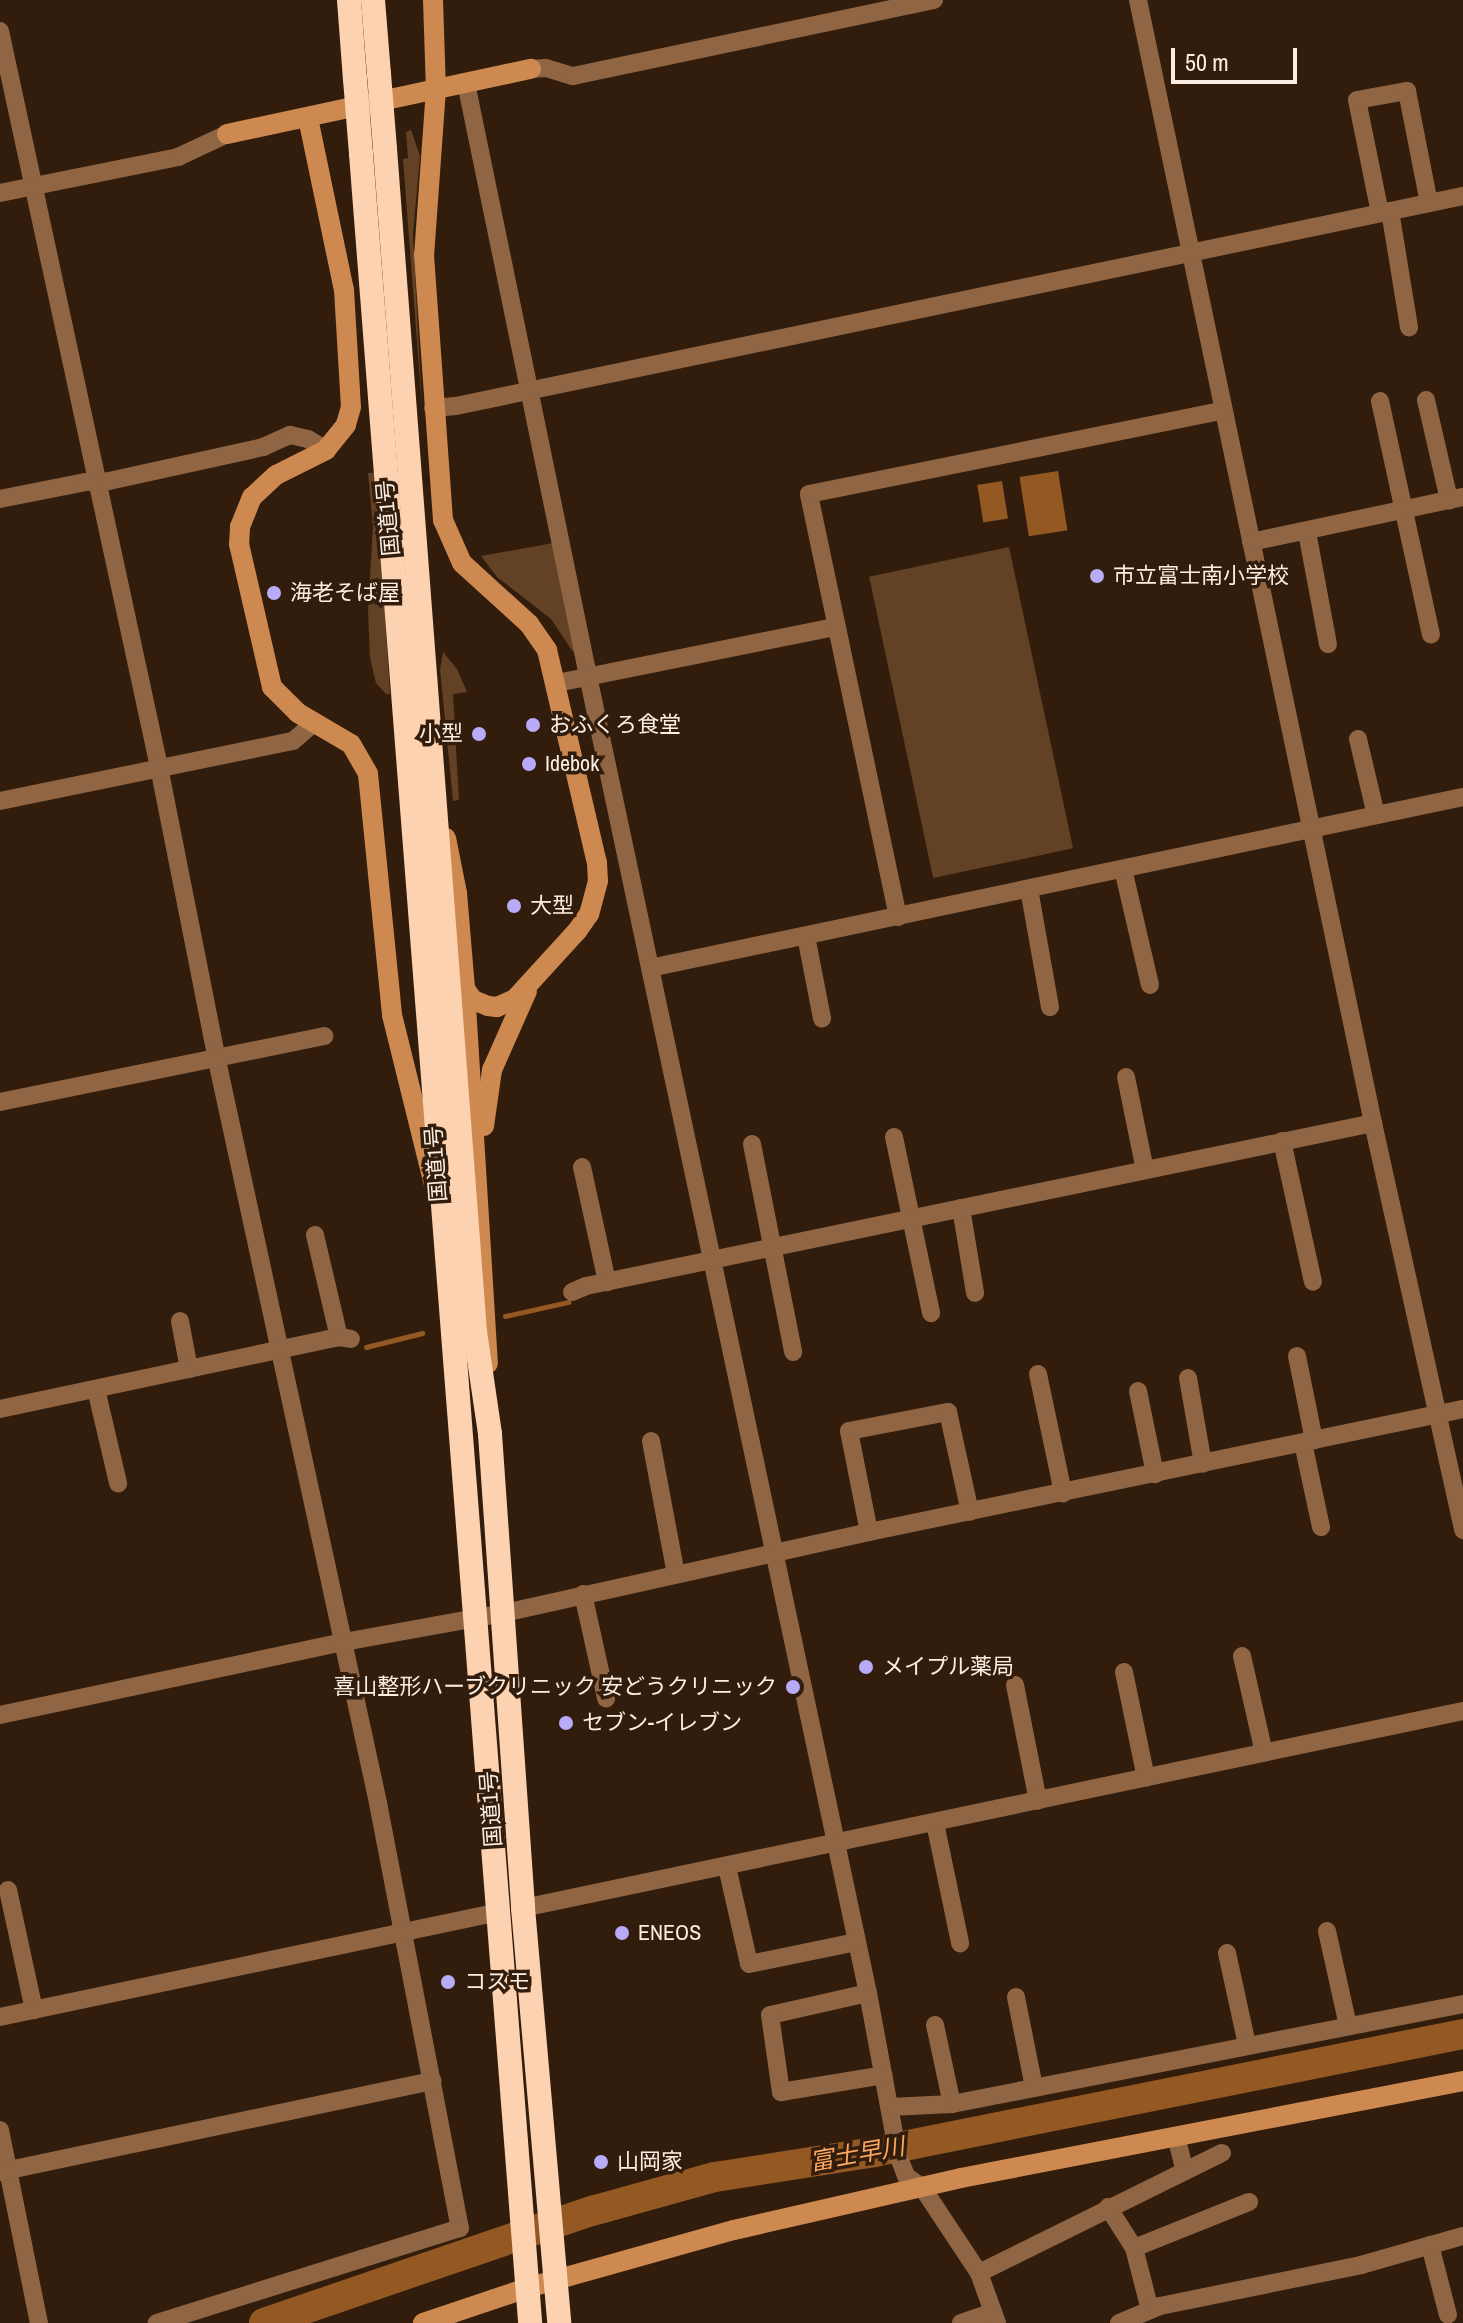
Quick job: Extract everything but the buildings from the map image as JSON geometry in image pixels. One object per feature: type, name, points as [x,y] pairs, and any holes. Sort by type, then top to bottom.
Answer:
[{"type":"highway","name":"国道1号","points":[[349,0],[385,149],[474,1317],[490,1434],[523,1908],[559,2323]]},
{"type":"highway","name":"国道1号","points":[[373,0],[361,154],[530,2323]]},
{"type":"street","points":[[433,0],[436,89],[424,227],[438,497],[450,542],[462,563],[542,639],[557,683],[598,881],[589,914],[529,987],[515,999],[497,1007],[479,1004],[465,989]]},
{"type":"street","points":[[0,193],[178,157],[227,134],[531,69],[546,68],[573,76],[934,0]]},
{"type":"street","points":[[1138,0],[1373,1123],[1463,1530]]},
{"type":"street","points":[[0,31],[159,767],[216,1056],[344,1642],[404,1931],[460,2228],[156,2323]]},
{"type":"street","points":[[466,83],[903,2169],[922,2187],[979,2273],[995,2317],[961,2323]]},
{"type":"street","points":[[1409,327],[1357,100],[1407,91],[1429,203]]},
{"type":"street","points":[[308,118],[338,252],[352,388],[346,425],[326,450],[262,484],[244,510],[239,544],[268,678],[282,701],[351,744],[368,774],[392,1015],[447,1240]]},
{"type":"street","points":[[433,408],[530,391],[1463,196]]},
{"type":"street","points":[[1251,542],[1456,498],[1426,400]]},
{"type":"street","points":[[1380,401],[1431,635]]},
{"type":"street","points":[[898,917],[809,494],[1222,411]]},
{"type":"street","points":[[0,499],[263,447],[290,435],[308,439],[326,450]]},
{"type":"street","points":[[1307,532],[1328,644]]},
{"type":"street","points":[[557,683],[835,627]]},
{"type":"street","points":[[0,801],[293,741],[315,722]]},
{"type":"street","points":[[1358,739],[1376,815]]},
{"type":"street","points":[[434,771],[457,893],[480,1218],[490,1434]]},
{"type":"street","points":[[650,968],[1463,797]]},
{"type":"street","points":[[1123,869],[1150,985]]},
{"type":"street","points":[[1029,889],[1050,1007]]},
{"type":"street","points":[[806,936],[822,1018]]},
{"type":"street","points":[[480,1218],[487,1093],[499,1050],[529,987]]},
{"type":"street","points":[[390,989],[409,1027],[429,1023]]},
{"type":"street","points":[[0,1102],[324,1036]]},
{"type":"street","points":[[1126,1077],[1145,1170]]},
{"type":"street","points":[[572,1292],[607,1282],[1373,1123]]},
{"type":"street","points":[[894,1137],[931,1313]]},
{"type":"street","points":[[1282,1141],[1313,1282]]},
{"type":"street","points":[[752,1144],[793,1352]]},
{"type":"street","points":[[582,1167],[607,1282]]},
{"type":"street","points":[[961,1208],[975,1293]]},
{"type":"street","points":[[0,1409],[345,1338],[315,1235]]},
{"type":"street","points":[[180,1321],[189,1369]]},
{"type":"street","points":[[1297,1356],[1321,1527]]},
{"type":"street","points":[[1038,1374],[1063,1493]]},
{"type":"street","points":[[1188,1378],[1203,1464]]},
{"type":"street","points":[[96,1389],[118,1483]]},
{"type":"street","points":[[1138,1391],[1155,1474]]},
{"type":"street","points":[[0,1715],[344,1642],[504,1613],[869,1532],[1463,1409]]},
{"type":"street","points":[[869,1532],[849,1431],[948,1412],[970,1512]]},
{"type":"street","points":[[651,1441],[676,1574]]},
{"type":"street","points":[[583,1594],[606,1698]]},
{"type":"street","points":[[1242,1656],[1264,1753]]},
{"type":"street","points":[[1124,1672],[1146,1778]]},
{"type":"street","points":[[1015,1685],[1038,1801]]},
{"type":"street","points":[[523,1908],[1463,1711]]},
{"type":"street","points":[[935,1823],[960,1943]]},
{"type":"street","points":[[727,1867],[749,1964],[856,1942]]},
{"type":"street","points":[[8,1890],[34,2010]]},
{"type":"street","points":[[0,2017],[499,1912]]},
{"type":"street","points":[[1327,1931],[1348,2026]]},
{"type":"street","points":[[1227,1953],[1247,2045]]},
{"type":"street","points":[[868,1993],[770,2015],[781,2092],[884,2075]]},
{"type":"street","points":[[1016,1997],[1034,2087]]},
{"type":"street","points":[[891,2114],[1463,2004]]},
{"type":"street","points":[[935,2025],[952,2104]]},
{"type":"street","points":[[5,2171],[433,2081]]},
{"type":"street","points":[[423,2323],[527,2288],[734,2230],[922,2187],[1463,2081]]},
{"type":"street","points":[[0,2130],[5,2171],[39,2323]]},
{"type":"street","points":[[1176,2136],[1185,2171]]},
{"type":"street","points":[[979,2273],[1222,2153]]},
{"type":"street","points":[[1134,2248],[1249,2202]]},
{"type":"street","points":[[1108,2207],[1134,2248],[1150,2310]]},
{"type":"street","points":[[1119,2323],[1150,2310],[1361,2265],[1463,2236]]},
{"type":"street","points":[[1430,2245],[1448,2315]]},
{"type":"shaded area","points":[[411,130],[420,156],[413,234],[422,407],[403,159],[408,158],[406,132]]},
{"type":"shaded area","points":[[1058,471],[1067,530],[1029,536],[1019,477]]},
{"type":"shaded area","points":[[368,473],[376,473],[390,694],[386,694],[376,683],[370,658],[368,611],[373,526]]},
{"type":"shaded area","points":[[1002,481],[1008,519],[983,522],[977,485]]},
{"type":"shaded area","points":[[553,543],[575,649],[573,652],[551,619],[497,577],[481,556]]},
{"type":"shaded area","points":[[1009,547],[1073,848],[933,878],[869,577]]},
{"type":"shaded area","points":[[443,652],[457,669],[467,692],[453,694],[459,800],[453,801],[440,669]]},
{"type":"waterway","points":[[505,1316],[568,1302]]},
{"type":"waterway","points":[[366,1347],[422,1333]]},
{"type":"waterway","name":"富士早川","points":[[264,2323],[592,2211],[715,2177],[874,2152],[1463,2034]]},
{"type":"place","name":"市立富士南小学校","points":[[1097,576]]},
{"type":"place","name":"海老そば屋","points":[[274,593]]},
{"type":"place","name":"おふくろ食堂","points":[[533,725]]},
{"type":"place","name":"小型","points":[[479,734]]},
{"type":"place","name":"Idebok","points":[[529,764]]},
{"type":"place","name":"大型","points":[[514,906]]},
{"type":"place","name":"メイプル薬局","points":[[866,1667]]},
{"type":"place","name":"喜山整形ハーブクリニック 安どうクリニック","points":[[793,1687]]},
{"type":"place","name":"セブン-イレブン","points":[[566,1723]]},
{"type":"place","name":"ENEOS","points":[[622,1933]]},
{"type":"place","name":"コスモ","points":[[448,1982]]},
{"type":"place","name":"山岡家","points":[[601,2162]]}]
